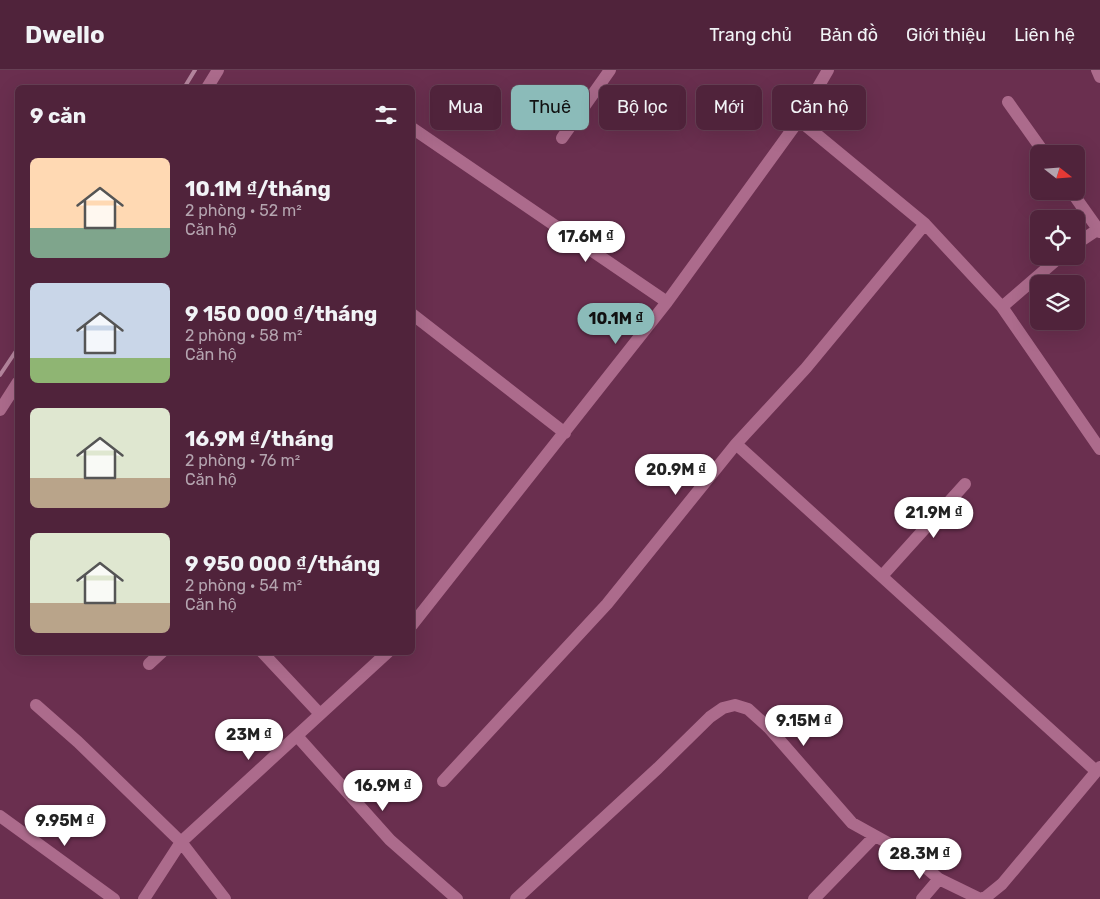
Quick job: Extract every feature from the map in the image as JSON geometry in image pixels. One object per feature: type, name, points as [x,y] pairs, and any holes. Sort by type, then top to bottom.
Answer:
[{"type":"street","points":[[209,85],[218,70]]},
{"type":"street","points":[[562,138],[610,70]]},
{"type":"street","points":[[820,85],[828,70]]},
{"type":"street","points":[[1097,70],[1100,77]]},
{"type":"street","points":[[1008,102],[1039,145]]},
{"type":"street","points":[[415,130],[667,302]]},
{"type":"street","points":[[415,621],[667,302],[793,130]]},
{"type":"street","points":[[812,130],[925,224],[1002,307],[1100,449]]},
{"type":"street","points":[[1077,200],[1099,230],[1085,239]]},
{"type":"street","points":[[443,781],[607,604],[736,444],[806,368],[925,224]]},
{"type":"street","points":[[1002,307],[1051,265]]},
{"type":"street","points":[[415,316],[565,433]]},
{"type":"street","points":[[0,410],[15,387]]},
{"type":"street","points":[[516,899],[658,768],[710,717],[723,708],[735,705],[748,709],[754,715],[852,823],[874,837],[915,858],[939,879],[971,897],[980,899],[986,897],[1002,884],[1098,769],[736,444]]},
{"type":"street","points":[[882,576],[965,484]]},
{"type":"street","points":[[149,664],[159,655]]},
{"type":"street","points":[[265,655],[320,714]]},
{"type":"street","points":[[144,899],[181,842],[385,655]]},
{"type":"street","points":[[36,706],[78,742],[181,842],[224,899]]},
{"type":"street","points":[[297,736],[390,840],[457,899]]},
{"type":"street","points":[[0,816],[114,899]]},
{"type":"street","points":[[814,899],[874,837]]},
{"type":"street","points":[[922,899],[939,879]]},
{"type":"railway","points":[[186,85],[195,70]]},
{"type":"railway","points":[[0,375],[15,352]]}]
